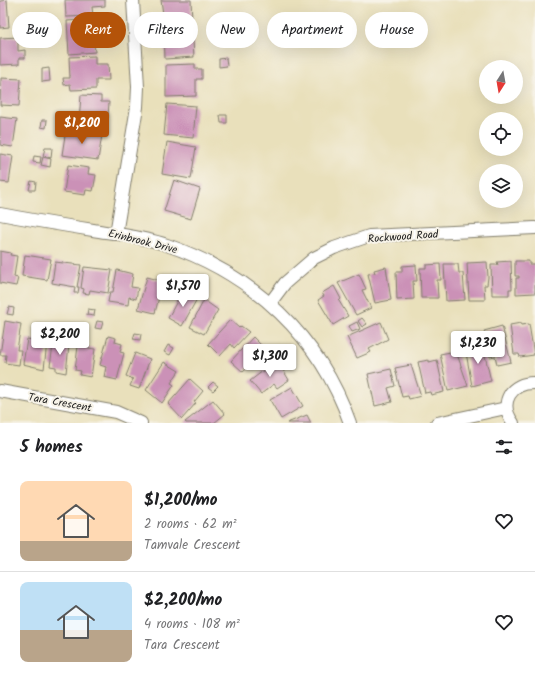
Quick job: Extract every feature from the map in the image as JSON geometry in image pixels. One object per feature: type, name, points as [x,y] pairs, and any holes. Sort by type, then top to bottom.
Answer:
[{"type":"street","points":[[116,234],[137,106],[138,87],[133,0]]},
{"type":"street","name":"Erinbrook Drive","points":[[0,214],[116,234],[166,245],[196,256],[233,276],[270,302],[317,356],[341,397],[350,423]]},
{"type":"street","name":"Rockwood Road","points":[[270,302],[285,283],[314,258],[334,248],[369,236],[535,228]]},
{"type":"street","points":[[512,423],[506,408],[512,391],[526,383],[535,383]]},
{"type":"street","name":"Tara Crescent","points":[[0,391],[116,412],[141,423]]},
{"type":"street","points":[[437,423],[506,408]]},
{"type":"building","points":[[7,0],[9,27],[0,28],[0,1]]},
{"type":"building","points":[[65,0],[105,0],[105,6],[92,7],[93,12],[70,12],[70,17],[66,17]]},
{"type":"building","points":[[161,0],[191,0],[192,12],[163,12]]},
{"type":"building","points":[[67,21],[70,21],[70,48],[94,48],[95,52],[69,54]]},
{"type":"building","points":[[12,37],[12,48],[18,48],[18,51],[25,50],[25,58],[19,58],[19,64],[0,65],[0,38]]},
{"type":"building","points":[[165,48],[193,48],[194,57],[165,59]]},
{"type":"building","points":[[95,56],[95,64],[108,64],[109,80],[96,80],[96,89],[71,90],[70,84],[64,85],[63,78],[70,78],[69,57]]},
{"type":"building","points":[[226,58],[227,66],[219,67],[219,59]]},
{"type":"building","points":[[195,64],[195,69],[202,69],[202,79],[196,79],[196,96],[166,97],[166,65]]},
{"type":"building","points":[[49,68],[50,81],[42,82],[42,69]]},
{"type":"building","points":[[1,78],[21,79],[19,106],[0,105]]},
{"type":"building","points":[[81,95],[101,96],[101,102],[109,102],[108,118],[100,117],[99,123],[79,122]]},
{"type":"building","points":[[167,104],[196,106],[193,138],[164,135]]},
{"type":"building","points":[[220,115],[227,115],[227,123],[221,123]]},
{"type":"building","points":[[0,117],[17,119],[13,147],[0,145]]},
{"type":"building","points":[[42,120],[47,120],[46,128],[41,127]]},
{"type":"building","points":[[66,129],[102,135],[98,160],[62,155]]},
{"type":"building","points":[[167,142],[196,147],[191,179],[162,174]]},
{"type":"building","points":[[45,148],[52,148],[51,158],[43,156]]},
{"type":"building","points":[[0,154],[13,156],[9,183],[0,182]]},
{"type":"building","points":[[34,156],[41,157],[40,163],[33,162]]},
{"type":"building","points":[[43,157],[51,159],[50,167],[41,165]]},
{"type":"building","points":[[68,165],[89,168],[88,174],[96,175],[93,191],[86,190],[85,195],[64,192]]},
{"type":"building","points":[[174,180],[200,189],[191,219],[164,211]]},
{"type":"building","points":[[31,181],[36,182],[35,190],[29,190]]},
{"type":"building","points":[[0,251],[17,256],[14,277],[18,278],[16,286],[0,283]]},
{"type":"building","points":[[25,255],[51,259],[47,280],[22,276]]},
{"type":"building","points":[[511,261],[512,289],[509,289],[509,295],[492,295],[491,265],[498,265],[497,262]]},
{"type":"building","points":[[515,261],[529,261],[529,264],[535,264],[535,293],[516,294],[516,278],[519,278],[519,276],[515,276]]},
{"type":"building","points":[[55,262],[81,265],[77,287],[79,287],[78,293],[74,293],[75,287],[52,283]]},
{"type":"building","points":[[487,262],[487,285],[484,285],[485,300],[469,300],[467,263]]},
{"type":"building","points":[[440,264],[441,280],[437,280],[438,298],[421,298],[420,268],[426,268],[426,265]]},
{"type":"building","points":[[444,264],[458,264],[459,273],[463,273],[465,300],[446,301]]},
{"type":"building","points":[[416,265],[417,281],[413,281],[414,299],[397,300],[396,272],[402,272],[402,266]]},
{"type":"building","points":[[84,267],[112,270],[108,293],[90,290],[89,294],[83,293],[84,289],[81,288]]},
{"type":"building","points":[[386,267],[391,300],[375,303],[368,274],[375,273],[374,270]]},
{"type":"building","points":[[117,270],[133,274],[131,287],[138,288],[136,299],[129,297],[128,305],[108,302],[110,292],[113,292]]},
{"type":"building","points":[[359,274],[366,289],[362,290],[371,308],[356,315],[338,283]]},
{"type":"building","points":[[147,277],[163,281],[155,313],[138,309]]},
{"type":"building","points":[[334,286],[341,299],[339,301],[348,316],[333,325],[318,300],[324,296],[322,293]]},
{"type":"building","points":[[183,290],[198,297],[182,326],[168,318]]},
{"type":"building","points":[[204,300],[218,310],[204,334],[190,327]]},
{"type":"building","points":[[9,307],[14,308],[13,315],[7,314]]},
{"type":"building","points":[[88,309],[95,310],[94,316],[87,315]]},
{"type":"building","points":[[362,318],[367,324],[362,327],[358,321]]},
{"type":"building","points":[[230,320],[239,328],[241,326],[249,332],[234,348],[231,344],[220,356],[208,344]]},
{"type":"building","points":[[5,321],[21,324],[17,350],[21,350],[19,365],[5,363],[6,355],[0,355]]},
{"type":"building","points":[[97,321],[103,322],[101,329],[95,328]]},
{"type":"building","points":[[357,322],[360,329],[352,332],[349,326]]},
{"type":"building","points":[[381,322],[388,339],[369,349],[371,352],[357,358],[347,337]]},
{"type":"building","points":[[521,323],[521,325],[529,324],[534,355],[520,357],[519,354],[514,354],[510,325]]},
{"type":"building","points":[[502,326],[511,362],[497,365],[495,356],[490,357],[484,331]]},
{"type":"building","points":[[135,333],[141,334],[140,340],[133,339]]},
{"type":"building","points":[[108,336],[116,338],[115,342],[122,344],[120,352],[124,353],[117,380],[104,377],[106,367],[100,365]]},
{"type":"building","points":[[253,337],[265,349],[261,354],[264,357],[257,364],[254,362],[243,372],[231,361]]},
{"type":"building","points":[[27,339],[47,342],[44,369],[23,364]]},
{"type":"building","points":[[54,339],[63,341],[62,343],[69,345],[66,373],[56,371],[56,367],[50,366]]},
{"type":"building","points":[[482,343],[491,381],[472,386],[465,347]]},
{"type":"building","points":[[81,344],[88,348],[95,349],[91,377],[80,375],[81,371],[75,370],[78,346]]},
{"type":"building","points":[[168,345],[174,348],[170,355],[164,352]]},
{"type":"building","points":[[456,351],[468,386],[448,391],[440,354]]},
{"type":"building","points":[[135,353],[150,359],[139,389],[130,386],[133,379],[126,376]]},
{"type":"building","points":[[277,360],[289,380],[277,388],[274,384],[261,394],[250,381]]},
{"type":"building","points":[[429,360],[429,362],[437,360],[444,392],[431,395],[430,392],[425,393],[418,362]]},
{"type":"building","points":[[164,362],[179,371],[171,383],[174,385],[162,403],[146,390]]},
{"type":"building","points":[[411,365],[421,396],[409,399],[408,396],[402,397],[395,368]]},
{"type":"building","points":[[391,369],[395,386],[388,388],[392,402],[375,406],[368,374]]},
{"type":"building","points":[[190,379],[203,391],[194,402],[196,403],[182,419],[168,404]]},
{"type":"building","points":[[213,382],[218,386],[213,391],[208,387]]},
{"type":"building","points":[[292,387],[303,406],[281,419],[270,400]]},
{"type":"building","points":[[213,400],[225,414],[214,423],[185,422]]},
{"type":"building","points":[[307,415],[311,423],[287,423]]}]
